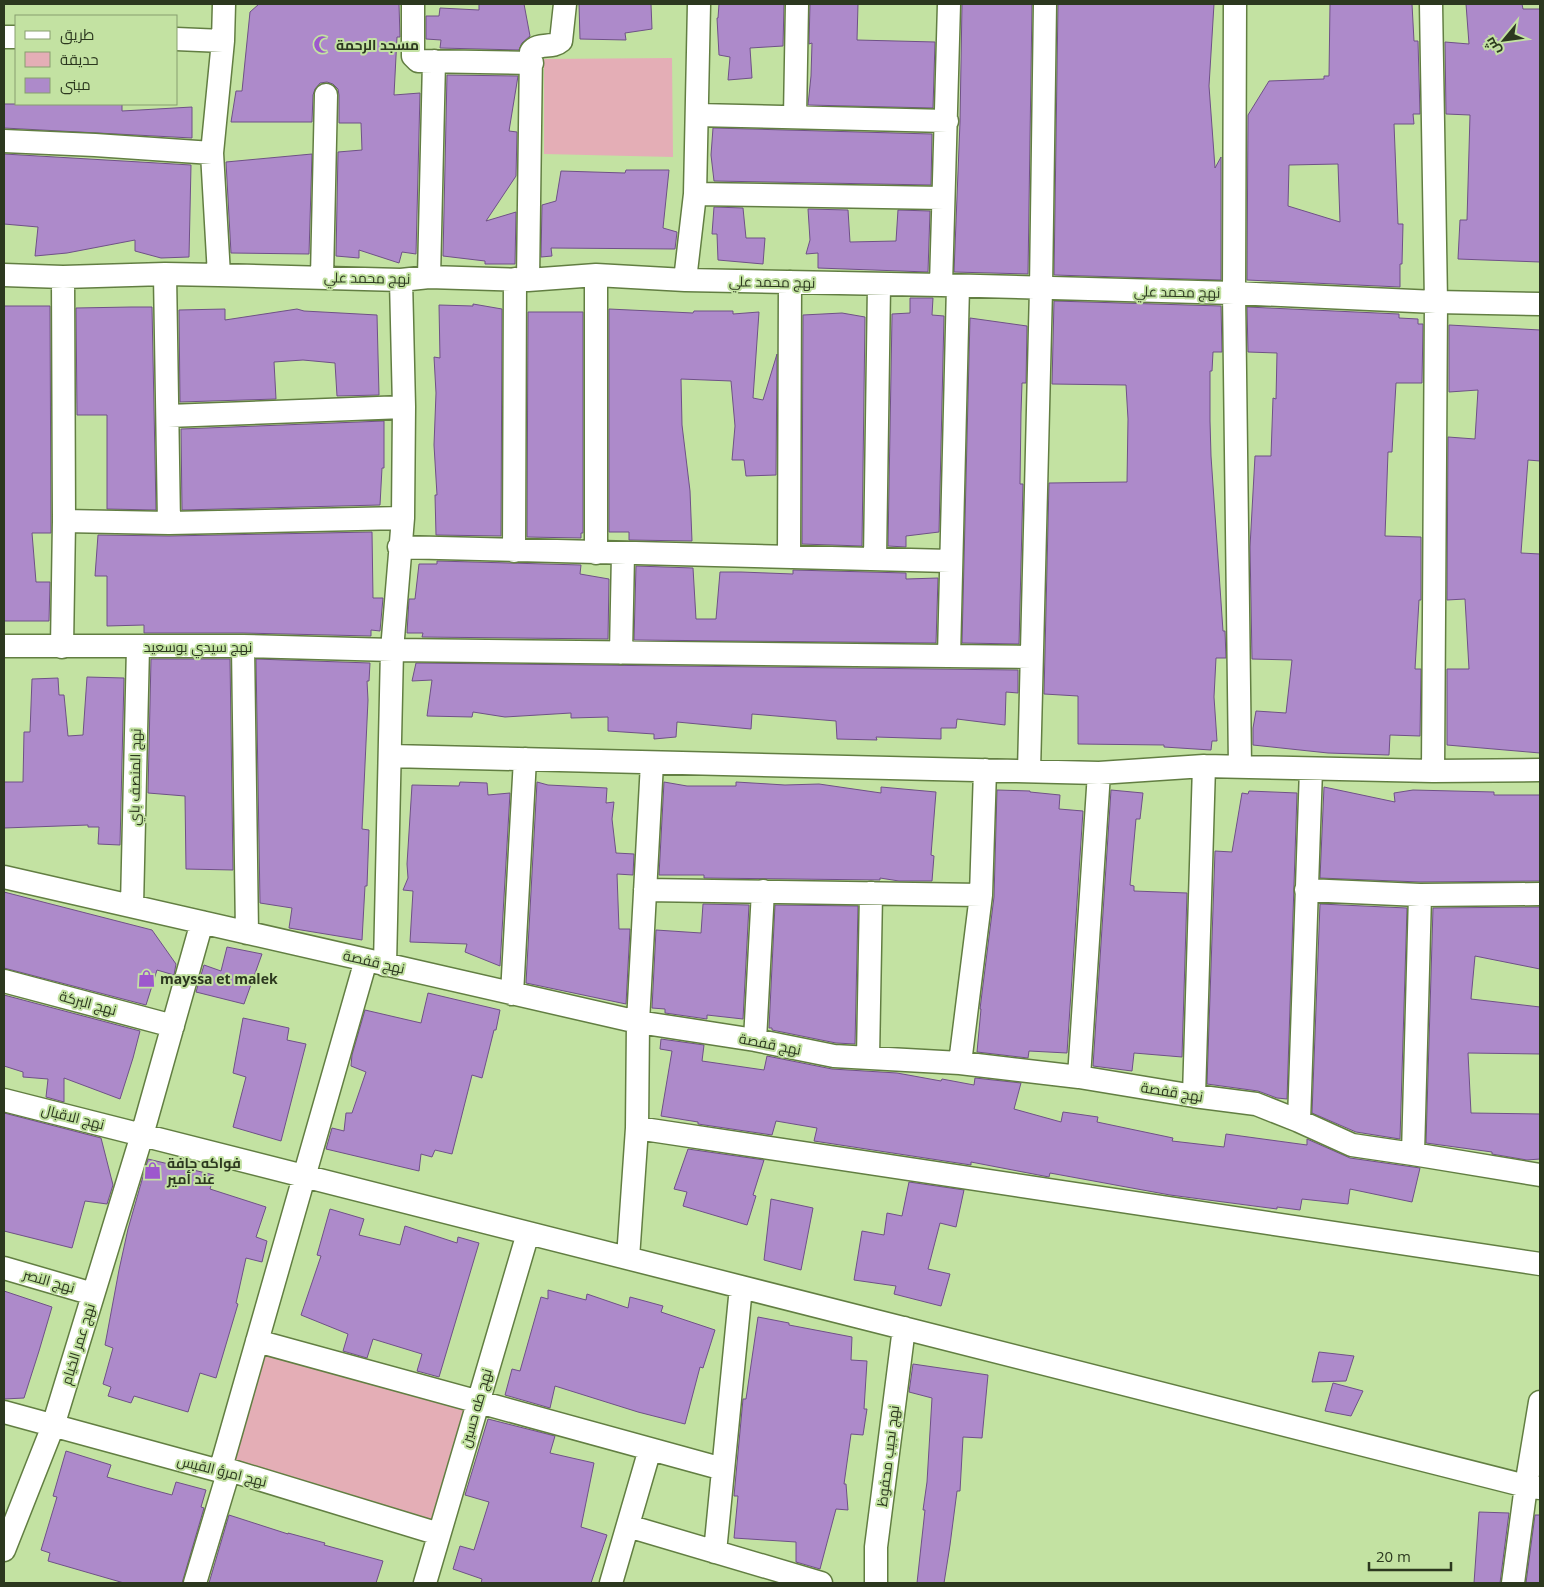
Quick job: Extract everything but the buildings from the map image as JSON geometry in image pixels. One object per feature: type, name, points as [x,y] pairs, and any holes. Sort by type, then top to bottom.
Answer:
[{"type":"street","points":[[219,275],[212,153],[223,41],[224,4]]},
{"type":"street","points":[[413,4],[413,56],[418,61],[532,63]]},
{"type":"street","points":[[514,551],[521,279],[531,52],[536,47],[557,45],[561,40],[565,4]]},
{"type":"street","points":[[685,280],[695,194],[699,4]]},
{"type":"street","points":[[795,117],[797,4]]},
{"type":"street","points":[[948,656],[950,561],[949,286],[944,198],[949,4]]},
{"type":"street","points":[[1029,771],[1041,289],[1045,4]]},
{"type":"street","points":[[1235,4],[1234,293],[1240,766]]},
{"type":"street","points":[[1431,4],[1436,302],[1433,771]]},
{"type":"street","points":[[178,39],[223,41]]},
{"type":"street","points":[[429,277],[434,61]]},
{"type":"street","points":[[322,277],[326,95]]},
{"type":"street","points":[[697,115],[947,121]]},
{"type":"street","points":[[4,141],[212,153]]},
{"type":"street","points":[[695,194],[944,198]]},
{"type":"street","points":[[165,274],[170,524]]},
{"type":"street","name":"نهج محمد علي","points":[[4,275],[63,277],[165,274],[401,280],[429,277],[521,279],[596,276],[685,280],[1234,293],[1436,302],[1540,304]]},
{"type":"street","points":[[596,276],[596,553]]},
{"type":"street","points":[[62,647],[64,521],[63,277]]},
{"type":"street","points":[[195,1583],[257,1341],[305,1176],[376,963],[390,756],[392,650],[399,547],[403,518],[404,407],[401,280]]},
{"type":"street","points":[[789,557],[790,282]]},
{"type":"street","points":[[875,559],[879,285]]},
{"type":"street","points":[[168,416],[404,407]]},
{"type":"street","points":[[64,521],[170,524],[403,518]]},
{"type":"street","points":[[399,547],[950,561]]},
{"type":"street","points":[[621,653],[623,554]]},
{"type":"street","name":"نهج سيدي بوسعيد","points":[[4,646],[138,648],[243,646],[392,650],[1031,657]]},
{"type":"street","points":[[243,646],[247,933]]},
{"type":"street","name":"نهج المنصف باي","points":[[132,906],[138,648]]},
{"type":"street","points":[[390,756],[1100,773],[1204,766],[1433,771],[1540,770]]},
{"type":"street","points":[[512,994],[525,759]]},
{"type":"street","points":[[628,1258],[637,1128],[638,1022],[652,763]]},
{"type":"street","points":[[1194,1096],[1204,766]]},
{"type":"street","points":[[1299,1121],[1311,769]]},
{"type":"street","points":[[960,1063],[981,895],[985,770]]},
{"type":"street","points":[[1079,1077],[1100,773]]},
{"type":"street","name":"نهج قفصة","points":[[4,877],[638,1022],[755,1040],[834,1056],[960,1063],[1079,1077],[1256,1104],[1352,1145],[1540,1175]]},
{"type":"street","points":[[645,890],[981,895]]},
{"type":"street","points":[[1306,890],[1420,895],[1540,894]]},
{"type":"street","points":[[755,1040],[763,891]]},
{"type":"street","points":[[868,1058],[871,893]]},
{"type":"street","points":[[1413,1154],[1420,895]]},
{"type":"street","name":"نهج عمر الخيام","points":[[4,1550],[53,1426],[142,1135],[202,922]]},
{"type":"street","name":"نهج البركة","points":[[4,981],[173,1026]]},
{"type":"street","name":"نهج الاقبال","points":[[4,1100],[1533,1487]]},
{"type":"street","points":[[637,1128],[1540,1264]]},
{"type":"street","name":"نهج طه حسين","points":[[425,1583],[528,1233]]},
{"type":"street","name":"نهج النصر","points":[[4,1268],[94,1294]]},
{"type":"street","points":[[714,1552],[741,1287]]},
{"type":"street","name":"نهج نجيب محفوظ","points":[[876,1583],[876,1547],[904,1328]]},
{"type":"street","points":[[257,1341],[722,1468]]},
{"type":"street","points":[[1513,1583],[1533,1487],[1540,1402]]},
{"type":"street","name":"نهج امرؤ القيس","points":[[4,1412],[225,1470],[439,1534]]},
{"type":"street","points":[[612,1583],[650,1449]]},
{"type":"street","points":[[628,1526],[821,1583]]},
{"type":"green space","points":[[672,58],[673,157],[544,154],[544,59]]},
{"type":"green space","points":[[262,1347],[471,1406],[437,1528],[227,1466]]},
{"type":"place","name":"مسجد الرحمة","points":[[322,45]]},
{"type":"place","name":"mayssa et malek","points":[[146,979]]},
{"type":"place","name":"فواكه جافة عند أمير","points":[[153,1171]]}]
